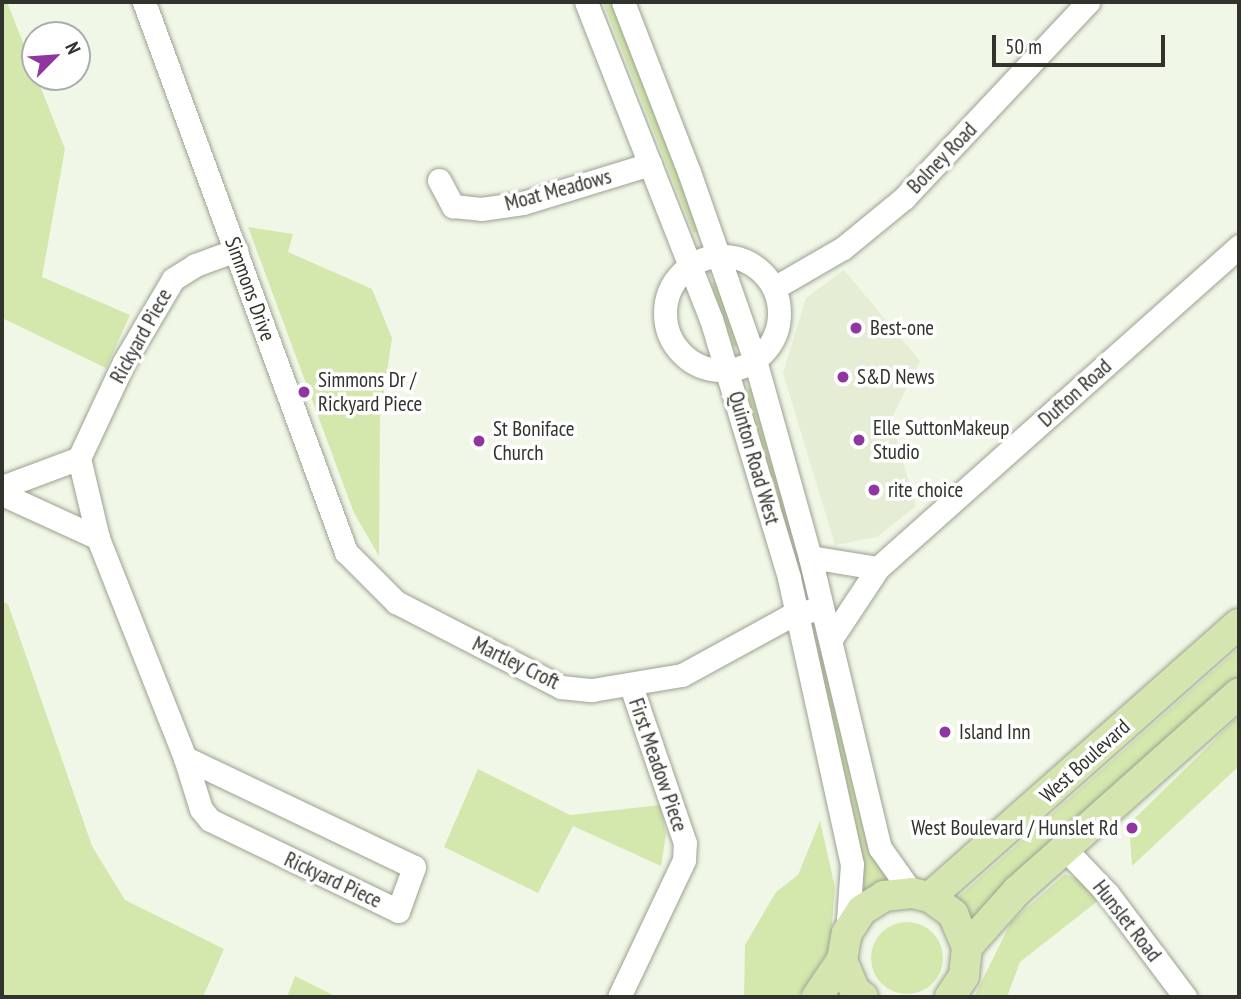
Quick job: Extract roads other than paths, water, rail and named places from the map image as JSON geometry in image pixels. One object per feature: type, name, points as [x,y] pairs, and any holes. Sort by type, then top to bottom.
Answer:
[{"type":"main road","name":"West Boulevard","points":[[921,895],[1239,624]]},
{"type":"main road","points":[[967,947],[1017,891],[1239,693]]},
{"type":"main road","points":[[817,997],[862,910],[884,896],[921,895],[953,914],[967,947],[964,976],[950,997]]},
{"type":"main road","points":[[845,946],[855,991],[863,997]]},
{"type":"street","name":"Simmons Drive","points":[[144,2],[346,552],[364,573]]},
{"type":"street","name":"Quinton Road West","points":[[586,2],[692,265],[728,371],[797,613],[852,864],[845,946]]},
{"type":"street","name":"Quinton Road West","points":[[623,2],[719,256],[755,360],[810,557],[880,848],[921,895]]},
{"type":"street","name":"Bolney Road","points":[[774,288],[843,248],[904,198],[1088,2]]},
{"type":"street","name":"Moat Meadows","points":[[439,180],[453,206],[481,209],[523,203],[650,164]]},
{"type":"street","name":"Dufton Road","points":[[831,639],[878,568],[1239,246]]},
{"type":"street","name":"Rickyard Piece","points":[[185,758],[414,867],[398,911],[210,820],[201,809],[185,758],[98,538],[79,458],[124,362],[173,279],[195,265],[236,250]]},
{"type":"street","points":[[719,256],[735,257],[764,274],[774,288],[779,314],[773,340],[755,360],[728,371],[708,369],[690,361],[676,348],[666,326],[666,302],[675,281],[692,265],[719,256]]},
{"type":"street","points":[[2,487],[79,458]]},
{"type":"street","points":[[2,494],[98,538]]},
{"type":"street","points":[[810,557],[878,568]]},
{"type":"street","name":"Martley Croft","points":[[364,573],[396,602],[561,687],[592,690],[631,686],[682,675],[797,613],[822,607]]},
{"type":"street","name":"First Meadow Piece","points":[[619,997],[684,860],[685,843],[631,686]]},
{"type":"street","name":"Hunslet Road","points":[[1065,849],[1108,894],[1185,997]]},
{"type":"place","name":"Best-one","points":[[856,328]]},
{"type":"place","name":"S&D News","points":[[843,377]]},
{"type":"place","name":"Simmons Dr / Rickyard Piece","points":[[304,392]]},
{"type":"place","name":"Elle SuttonMakeup Studio","points":[[859,440]]},
{"type":"place","name":"St Boniface Church","points":[[479,441]]},
{"type":"place","name":"rite choice","points":[[874,490]]},
{"type":"place","name":"Island Inn","points":[[945,732]]},
{"type":"place","name":"West Boulevard / Hunslet Rd","points":[[1132,828]]}]
